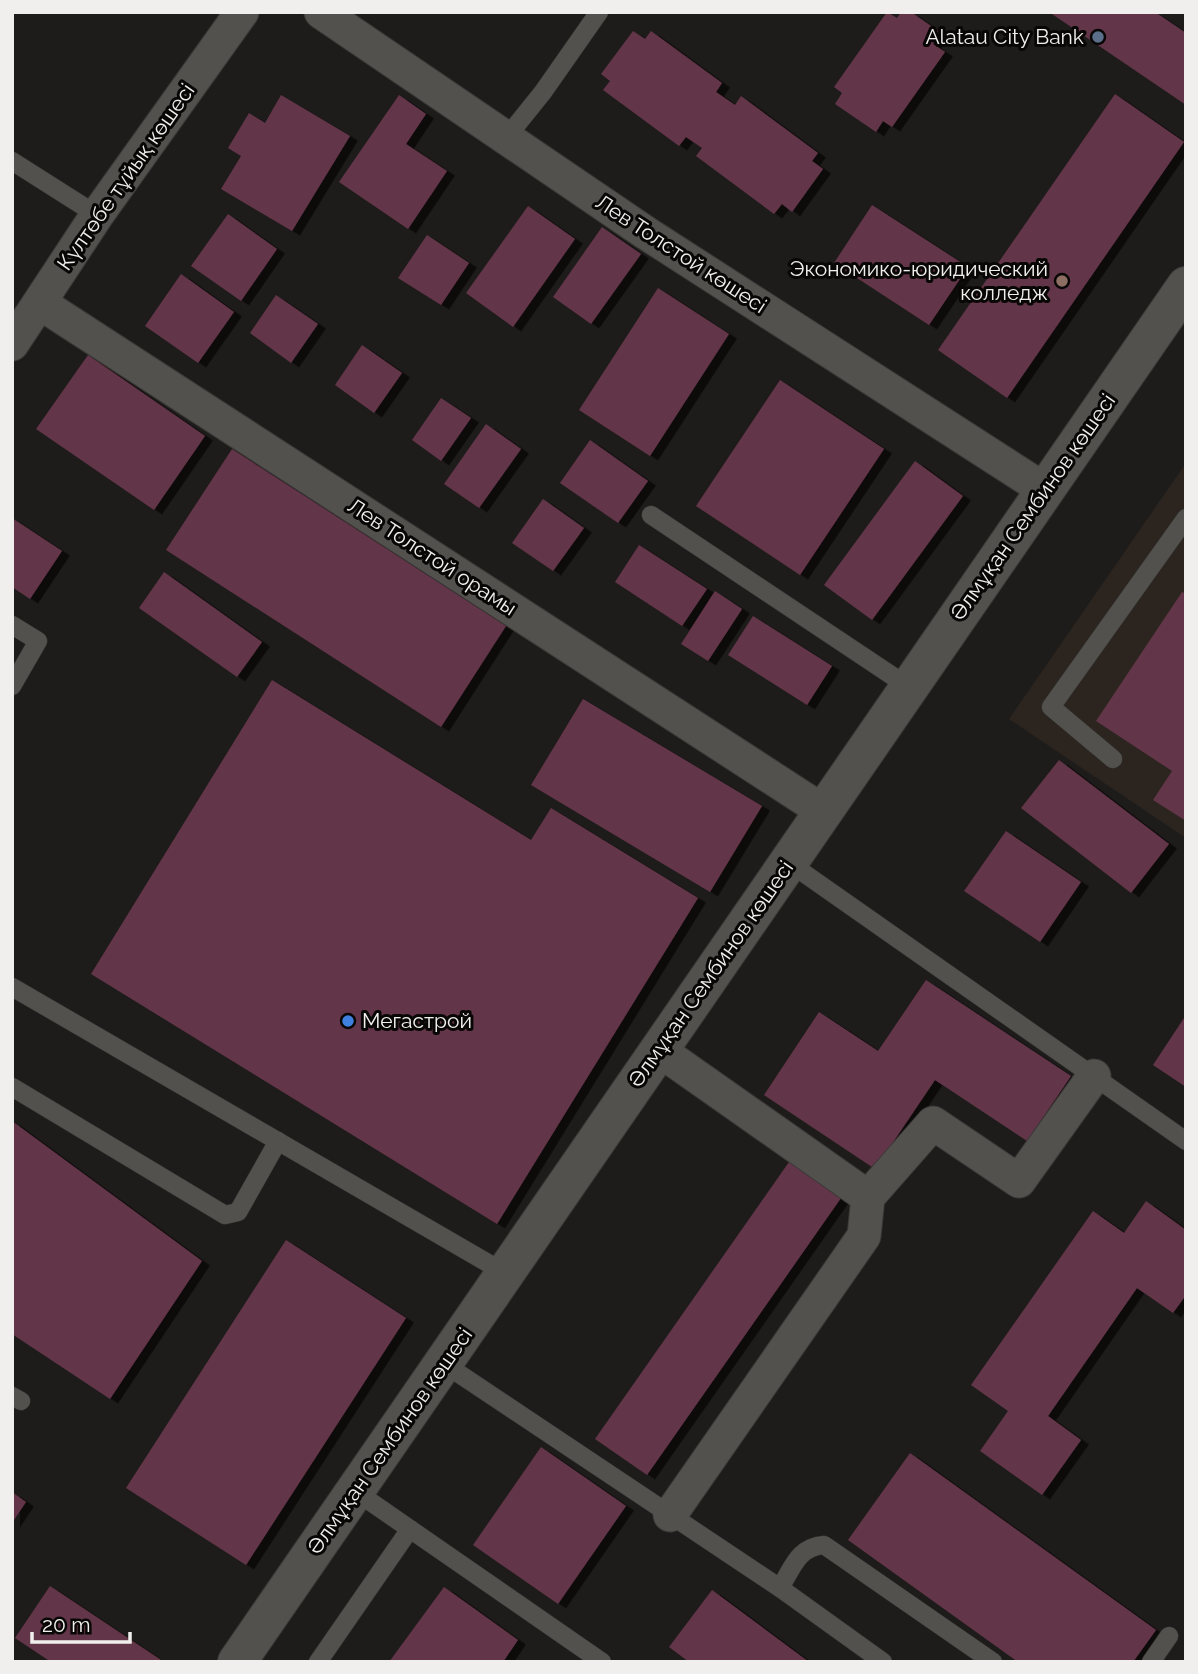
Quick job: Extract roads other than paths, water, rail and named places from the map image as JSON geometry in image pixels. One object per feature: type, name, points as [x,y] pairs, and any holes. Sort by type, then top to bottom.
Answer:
[{"type":"street","name":"Күлтөбе тұйық көшесі","points":[[12,344],[97,215],[242,12]]},
{"type":"street","name":"Лев Толстой көшесі","points":[[321,12],[646,233],[1045,490]]},
{"type":"street","name":"Әлмұқан Сембинов көшесі","points":[[237,1662],[1186,286]]},
{"type":"street","name":"Лев Толстой орамы","points":[[40,303],[823,811]]},
{"type":"street","points":[[659,1050],[868,1197]]},
{"type":"street","points":[[670,1514],[864,1236],[868,1197],[933,1123],[1019,1181],[1094,1076]]},
{"type":"lane","points":[[506,138],[543,92],[599,12]]},
{"type":"lane","points":[[12,161],[97,215]]},
{"type":"lane","points":[[651,515],[909,687]]},
{"type":"lane","points":[[1113,759],[1051,708],[1185,520]]},
{"type":"lane","points":[[12,625],[38,641],[12,686]]},
{"type":"lane","points":[[788,862],[1186,1142]]},
{"type":"lane","points":[[12,987],[505,1273]]},
{"type":"lane","points":[[12,1087],[225,1215],[238,1212],[278,1141]]},
{"type":"lane","points":[[443,1363],[780,1588],[883,1662]]},
{"type":"lane","points":[[355,1491],[602,1662]]},
{"type":"lane","points":[[318,1662],[410,1529]]},
{"type":"lane","points":[[780,1588],[802,1551],[812,1546],[824,1545],[993,1662]]},
{"type":"lane","points":[[1151,1662],[1169,1636]]},
{"type":"place","name":"Alatau City Bank","points":[[1098,37]]},
{"type":"place","name":"Экономико-юридический колледж","points":[[1062,281]]},
{"type":"place","name":"Мегастрой","points":[[348,1021]]}]
